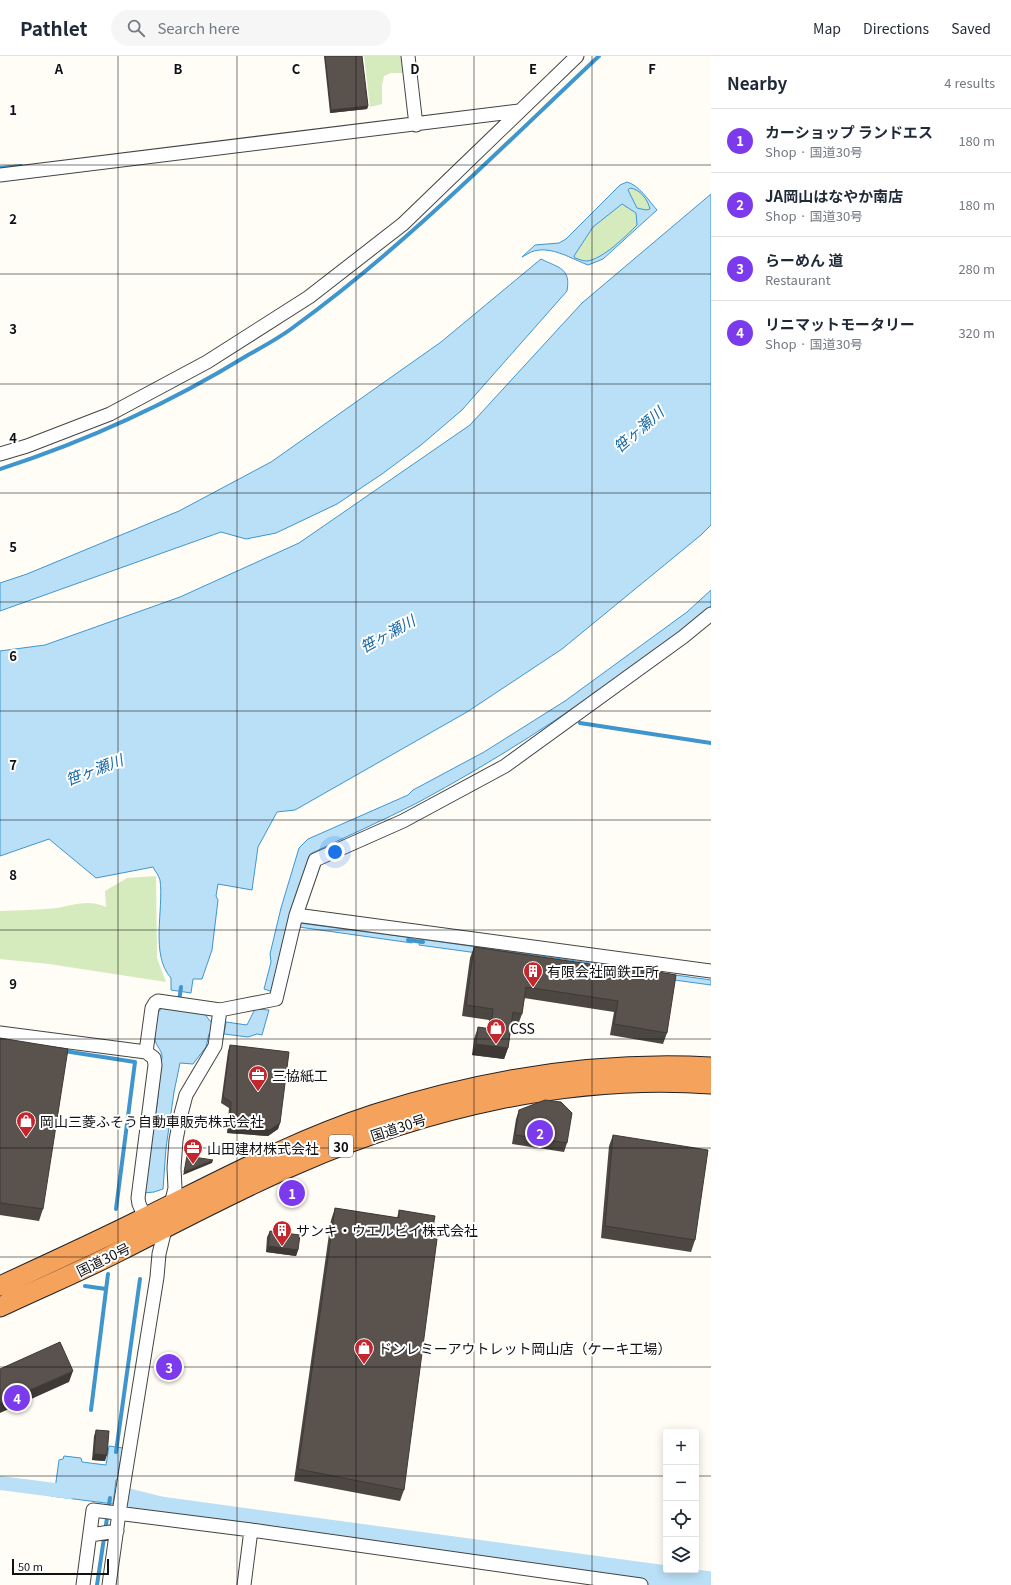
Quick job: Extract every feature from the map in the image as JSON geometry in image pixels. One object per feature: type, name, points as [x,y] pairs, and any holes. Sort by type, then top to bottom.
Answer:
[{"type":"highway","name":"国道30号","points":[[0,1307],[119,1252],[155,1226],[172,1204],[288,1148],[374,1114],[437,1096],[524,1077],[597,1068],[657,1066],[711,1067]]},
{"type":"highway","name":"国道30号","points":[[0,1286],[212,1203],[298,1163],[347,1144],[434,1115],[525,1094],[561,1089],[654,1082],[711,1084]]},
{"type":"street","points":[[408,56],[416,120]]},
{"type":"street","points":[[0,454],[27,446],[110,414],[207,362],[309,297],[402,224],[577,56]]},
{"type":"street","points":[[0,175],[416,120],[519,111]]},
{"type":"street","points":[[146,1052],[152,1008],[154,1003],[158,1001],[192,1005],[219,1015],[276,999],[295,921],[315,860],[403,821],[505,766],[684,638],[711,614]]},
{"type":"street","points":[[295,921],[711,971]]},
{"type":"street","points":[[172,1204],[175,1188],[174,1168],[176,1140],[186,1095],[212,1054],[217,1038],[219,1015]]},
{"type":"street","points":[[0,1033],[146,1052],[154,1058],[155,1065],[138,1198],[139,1204],[155,1226],[159,1254],[156,1285],[114,1532],[109,1585]]},
{"type":"street","points":[[83,1585],[92,1534],[93,1510],[251,1530],[641,1585]]},
{"type":"street","points":[[244,1585],[251,1530]]},
{"type":"street","points":[[92,1534],[114,1532]]},
{"type":"green space","points":[[364,56],[403,56],[404,73],[391,73],[384,76],[382,85],[382,104],[370,107]]},
{"type":"green space","points":[[630,188],[637,190],[643,196],[650,209],[646,210],[637,208],[628,190]]},
{"type":"green space","points":[[622,203],[636,213],[637,225],[607,252],[600,256],[587,261],[574,258],[593,227]]},
{"type":"green space","points":[[156,876],[157,958],[166,982],[49,964],[0,959],[0,911],[50,909],[88,903],[94,903],[106,907],[105,891],[127,878]]},
{"type":"water","points":[[627,182],[636,186],[657,210],[603,259],[588,265],[548,250],[532,251],[522,257],[535,245],[559,243],[566,239],[620,185]],"holes":[[[630,188],[637,190],[643,196],[650,209],[646,210],[637,208],[628,190]],[[622,204],[636,213],[637,225],[607,252],[600,256],[587,261],[575,258],[574,256],[593,227]]]},
{"type":"water","name":"笹ヶ瀬川","points":[[711,194],[711,525],[701,535],[562,649],[467,712],[295,810],[277,812],[258,847],[252,890],[218,884],[216,896],[218,900],[212,950],[202,979],[193,979],[191,993],[171,990],[171,978],[161,957],[159,945],[160,880],[153,867],[96,878],[49,839],[0,856],[0,651],[45,645],[180,597],[299,543],[470,425],[582,303]]},
{"type":"water","points":[[541,259],[558,267],[565,273],[568,283],[567,291],[462,410],[421,445],[382,474],[337,504],[276,533],[246,539],[221,532],[0,611],[0,583],[27,574],[179,511],[271,462],[441,342]]},
{"type":"water","points":[[711,590],[711,606],[702,614],[608,684],[555,720],[501,755],[417,803],[310,854],[273,992],[264,989],[271,962],[270,954],[281,908],[299,848],[308,839],[408,795],[413,790],[484,752],[565,701],[687,612]]},
{"type":"water","points":[[299,923],[413,938],[412,943],[299,927]]},
{"type":"water","points":[[420,939],[711,980],[711,985],[419,945]]},
{"type":"water","points":[[167,1004],[201,1009],[210,1021],[214,1022],[213,1034],[209,1034],[206,1047],[193,1064],[180,1063],[174,1092],[166,1148],[163,1189],[144,1193],[157,1105],[162,1057],[156,1043],[154,1026],[156,1016]]},
{"type":"water","points":[[255,1009],[269,1010],[262,1035],[257,1034],[248,1037],[224,1034],[226,1022],[247,1025]]},
{"type":"water","points":[[109,1446],[123,1448],[118,1473],[121,1477],[116,1480],[113,1504],[51,1496],[51,1488],[55,1489],[59,1460],[63,1459],[64,1456],[81,1458],[82,1462],[106,1465]]},
{"type":"building","points":[[325,56],[362,56],[368,106],[331,110]]},
{"type":"building","points":[[474,947],[623,969],[624,966],[676,975],[667,1033],[614,1024],[618,1001],[526,987],[522,1014],[513,1012],[508,1048],[476,1044],[478,1027],[491,1029],[493,1009],[466,1005]]},
{"type":"building","name":"岡山三菱ふそう自動車販売株式会社","points":[[0,1038],[68,1049],[43,1209],[0,1203]]},
{"type":"building","points":[[230,1045],[289,1052],[280,1123],[270,1130],[230,1127],[231,1102],[223,1097]]},
{"type":"building","points":[[545,1100],[561,1102],[572,1113],[567,1143],[515,1135],[519,1110]]},
{"type":"building","points":[[613,1135],[708,1150],[695,1240],[605,1226]]},
{"type":"building","points":[[187,1156],[213,1160],[184,1172]]},
{"type":"building","name":"ドンレミーアウトレット岡山店（ケーキ工場）","points":[[335,1208],[399,1218],[399,1210],[435,1216],[431,1238],[437,1239],[404,1490],[298,1469]]},
{"type":"building","points":[[270,1231],[300,1235],[298,1250],[268,1246]]},
{"type":"building","points":[[60,1342],[73,1371],[0,1403],[0,1369]]},
{"type":"building","points":[[96,1430],[109,1431],[107,1455],[94,1454]]},
{"type":"waterway","points":[[0,469],[64,446],[127,420],[219,373],[290,330],[375,263],[413,230],[599,56]]},
{"type":"waterway","points":[[0,168],[21,166]]},
{"type":"waterway","points":[[580,723],[711,743]]},
{"type":"waterway","points":[[408,940],[423,942]]},
{"type":"waterway","points":[[179,1002],[181,987]]},
{"type":"waterway","points":[[64,1051],[135,1062],[116,1209]]},
{"type":"waterway","points":[[91,1410],[108,1274]]},
{"type":"waterway","points":[[116,1452],[140,1279]]},
{"type":"waterway","points":[[85,1286],[106,1289]]},
{"type":"waterway","points":[[0,1483],[70,1492]]},
{"type":"waterway","points":[[133,1492],[146,1504]]},
{"type":"waterway","points":[[97,1585],[110,1498]]},
{"type":"waterway","points":[[128,1500],[160,1508],[711,1583]]},
{"type":"place","name":"有限会社岡鉄工所","points":[[533,988]]},
{"type":"place","name":"CSS","points":[[496,1045]]},
{"type":"place","name":"三協紙工","points":[[258,1092]]},
{"type":"place","name":"JA岡山はなやか南店","points":[[540,1133]]},
{"type":"place","name":"岡山三菱ふそう自動車販売株式会社","points":[[26,1138]]},
{"type":"place","name":"山田建材株式会社","points":[[193,1165]]},
{"type":"place","name":"カーショップ ランドエス","points":[[292,1193]]},
{"type":"place","name":"サンキ・ウエルビイ株式会社","points":[[282,1247]]},
{"type":"place","name":"ドンレミーアウトレット岡山店（ケーキ工場）","points":[[364,1365]]},
{"type":"place","name":"らーめん 道","points":[[169,1367]]},
{"type":"place","name":"リニマットモータリー","points":[[17,1398]]}]
